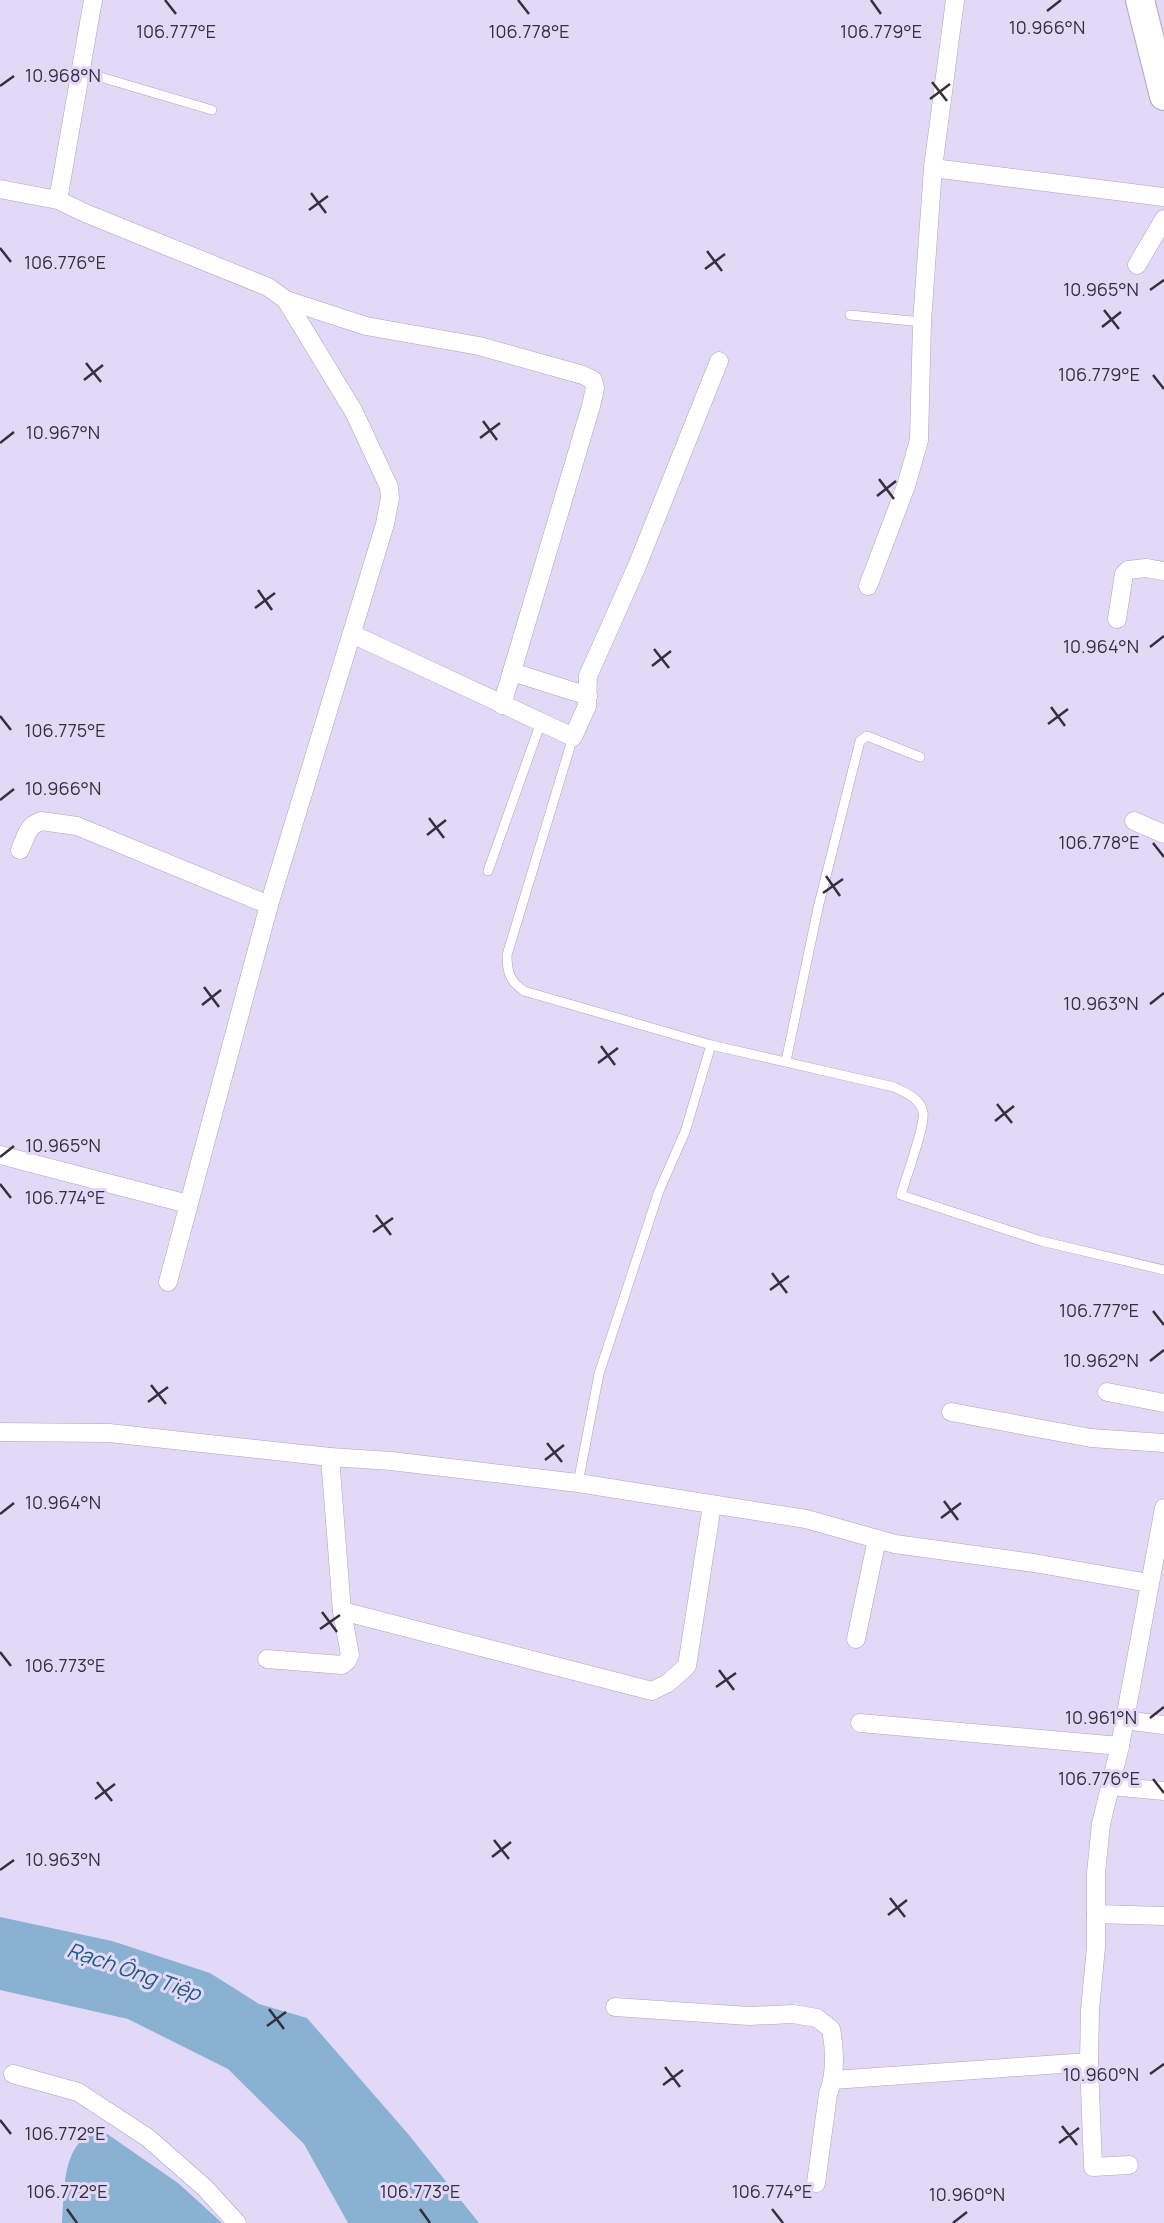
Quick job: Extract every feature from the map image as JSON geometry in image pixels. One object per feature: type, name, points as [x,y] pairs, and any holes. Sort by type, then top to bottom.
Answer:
[{"type":"main road","points":[[1140,0],[1164,96]]},
{"type":"street","points":[[58,200],[93,0]]},
{"type":"street","points":[[868,586],[906,486],[919,440],[922,322],[933,168],[955,0]]},
{"type":"street","points":[[933,168],[1164,197]]},
{"type":"street","points":[[0,189],[58,200],[268,287],[286,300],[366,326],[479,345],[583,374],[593,380],[595,388],[591,405],[578,441],[502,705]]},
{"type":"street","points":[[1137,265],[1164,219]]},
{"type":"street","points":[[168,1282],[269,905],[385,524],[390,498],[388,487],[354,412],[286,300]]},
{"type":"street","points":[[352,634],[573,737],[587,701],[588,676],[637,566],[719,360]]},
{"type":"street","points":[[1117,619],[1124,574],[1128,570],[1146,568],[1164,571]]},
{"type":"street","points":[[512,672],[587,701]]},
{"type":"street","points":[[20,850],[28,831],[41,821],[78,826],[269,905]]},
{"type":"street","points":[[1134,821],[1164,834]]},
{"type":"street","points":[[0,1154],[188,1204]]},
{"type":"street","points":[[1107,1392],[1164,1403]]},
{"type":"street","points":[[951,1412],[1091,1438],[1164,1444]]},
{"type":"street","points":[[0,1432],[109,1433],[578,1483],[806,1519],[895,1544],[1034,1563],[1149,1583]]},
{"type":"street","points":[[267,1659],[342,1665],[350,1655],[342,1611],[330,1457]]},
{"type":"street","points":[[342,1611],[652,1690],[668,1683],[687,1666],[712,1505]]},
{"type":"street","points":[[1129,2165],[1093,2167],[1089,2062],[1096,1873],[1101,1824],[1120,1746],[1164,1508]]},
{"type":"street","points":[[856,1639],[877,1539]]},
{"type":"street","points":[[1124,1720],[1164,1725]]},
{"type":"street","points":[[860,1723],[1120,1746]]},
{"type":"street","points":[[1110,1786],[1164,1791]]},
{"type":"street","points":[[1096,1914],[1164,1916]]},
{"type":"street","points":[[615,2007],[749,2016],[793,2014],[817,2018],[831,2029],[833,2080],[828,2094],[816,2183]]},
{"type":"street","points":[[833,2080],[1089,2062]]},
{"type":"street","points":[[13,2074],[78,2092],[148,2138],[205,2188],[237,2223]]},
{"type":"lane","points":[[80,71],[212,110]]},
{"type":"lane","points":[[850,315],[922,322]]},
{"type":"lane","points":[[488,871],[541,722]]},
{"type":"lane","points":[[786,1061],[818,908],[860,741],[867,736],[920,757]]},
{"type":"lane","points":[[573,737],[507,955],[509,977],[514,984],[524,992],[711,1045],[894,1087],[908,1093],[918,1102],[924,1117],[901,1195],[1041,1241],[1164,1270]]},
{"type":"lane","points":[[578,1483],[598,1374],[659,1191],[685,1132],[711,1045]]},
{"type":"water","name":"Rạch Ông Tiệp","points":[[0,1917],[112,1941],[210,1973],[259,2004],[307,2018],[409,2135],[479,2223],[348,2223],[304,2144],[228,2069],[128,2019],[0,1990]]},
{"type":"water","points":[[103,2131],[178,2183],[222,2223],[62,2223],[65,2181],[72,2154],[79,2143],[89,2135]]}]
